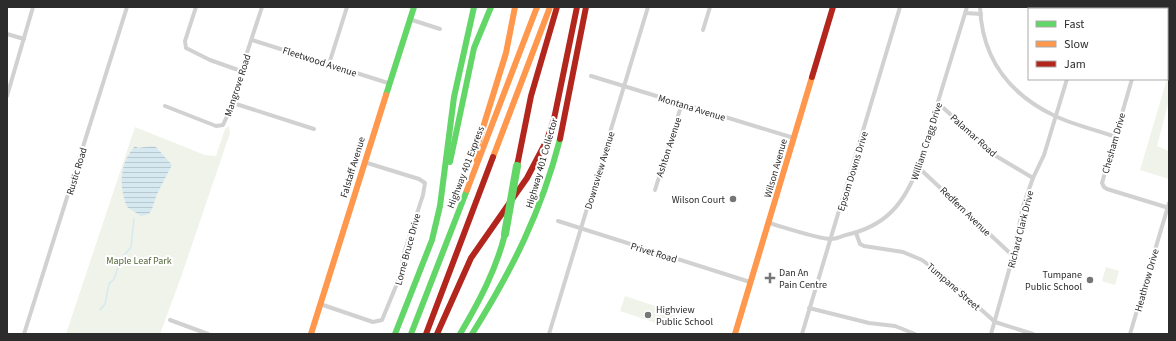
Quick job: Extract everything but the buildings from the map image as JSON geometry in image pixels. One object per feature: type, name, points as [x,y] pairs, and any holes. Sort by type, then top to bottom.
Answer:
[{"type":"main road","name":"Falstaff Avenue","points":[[311,334],[388,83],[414,7]]},
{"type":"main road","points":[[440,206],[454,97],[474,7]]},
{"type":"main road","points":[[395,334],[432,240],[474,48],[491,7]]},
{"type":"main road","points":[[472,176],[477,147],[506,53],[515,7]]},
{"type":"main road","name":"Highway 401 Express","points":[[411,334],[537,7]]},
{"type":"main road","points":[[426,334],[550,7]]},
{"type":"main road","points":[[460,334],[482,298],[500,255],[531,96],[557,7]]},
{"type":"main road","points":[[437,334],[472,258],[528,178],[547,140],[554,119],[577,7]]},
{"type":"main road","name":"Highway 401 Collector","points":[[472,334],[502,287],[522,250],[539,211],[561,135],[586,7]]},
{"type":"main road","name":"Wilson Avenue","points":[[735,334],[833,7]]},
{"type":"street","points":[[7,96],[33,7]]},
{"type":"street","name":"Rustic Road","points":[[24,334],[127,7]]},
{"type":"street","points":[[196,7],[185,41],[188,51],[241,71]]},
{"type":"street","name":"Mangrove Road","points":[[165,106],[216,126],[221,126],[228,117],[233,103],[241,71],[262,7]]},
{"type":"street","points":[[330,64],[347,7]]},
{"type":"street","name":"Downsview Avenue","points":[[549,334],[648,7]]},
{"type":"street","points":[[703,30],[710,7]]},
{"type":"street","name":"Epsom Downs Drive","points":[[802,334],[900,7]]},
{"type":"street","name":"William Cragg Drive","points":[[769,223],[831,239],[856,233],[875,225],[892,211],[910,188],[918,167],[967,7]]},
{"type":"street","points":[[980,7],[982,32],[998,69],[1010,85],[1035,105],[1056,116],[1116,137]]},
{"type":"street","points":[[965,13],[981,14]]},
{"type":"street","points":[[409,19],[440,29]]},
{"type":"street","points":[[7,34],[24,39]]},
{"type":"street","name":"Fleetwood Avenue","points":[[252,40],[388,83]]},
{"type":"street","name":"Montana Avenue","points":[[590,76],[794,138]]},
{"type":"street","name":"Richard Clark Drive","points":[[991,334],[1013,256],[1023,206],[1033,178],[1044,155],[1067,80]]},
{"type":"street","name":"Chesham Drive","points":[[1132,80],[1116,137],[1102,179],[1104,187],[1169,206]]},
{"type":"street","points":[[233,103],[314,129]]},
{"type":"street","name":"Ashton Avenue","points":[[655,190],[682,103]]},
{"type":"street","name":"Palamar Road","points":[[938,103],[996,156],[1033,178]]},
{"type":"street","name":"Lorne Bruce Drive","points":[[320,304],[373,322],[382,320],[401,274],[404,256],[424,196],[425,184],[419,179],[364,162]]},
{"type":"street","name":"Redfern Avenue","points":[[918,167],[1013,256]]},
{"type":"street","name":"Heathrow Drive","points":[[1130,334],[1169,206]]},
{"type":"street","name":"Privet Road","points":[[558,221],[750,282]]},
{"type":"street","name":"Tumpane Street","points":[[856,233],[860,244],[864,246],[903,252],[930,264],[995,322],[1033,334]]},
{"type":"street","points":[[809,308],[869,323],[895,326],[915,334]]},
{"type":"street","points":[[170,320],[208,334]]},
{"type":"green space","points":[[1168,31],[1169,100],[1157,146],[1169,151],[1169,179],[1140,170],[1167,80],[1168,80]]},
{"type":"green space","name":"Maple Leaf Park","points":[[229,126],[230,133],[160,334],[66,334],[135,127],[205,155],[216,156],[225,129]]},
{"type":"green space","points":[[1106,267],[1119,271],[1115,285],[1102,281]]},
{"type":"green space","points":[[625,296],[676,313],[671,328],[620,311]]},
{"type":"shaded area","points":[[135,146],[138,148],[152,146],[156,147],[172,165],[157,194],[149,214],[141,216],[127,207],[124,199],[122,183],[123,167]]},
{"type":"waterway","points":[[100,310],[105,304],[109,284],[114,279],[121,259],[131,247],[134,219]]},
{"type":"traffic: fast","points":[[386,95],[414,7]]},
{"type":"traffic: fast","points":[[395,334],[432,240],[440,206],[454,97],[474,7]]},
{"type":"traffic: fast","points":[[450,162],[474,48],[491,7]]},
{"type":"traffic: fast","points":[[472,334],[500,287],[524,240],[544,192],[560,139]]},
{"type":"traffic: fast","points":[[505,234],[517,166]]},
{"type":"traffic: fast","points":[[411,334],[467,190]]},
{"type":"traffic: fast","points":[[460,334],[486,286],[497,260],[505,234]]},
{"type":"traffic: slow","points":[[475,159],[477,147],[506,53],[515,7]]},
{"type":"traffic: slow","points":[[467,190],[537,7]]},
{"type":"traffic: slow","points":[[493,157],[550,7]]},
{"type":"traffic: slow","points":[[735,334],[812,77]]},
{"type":"traffic: slow","points":[[311,334],[386,95]]},
{"type":"traffic: jam","points":[[517,166],[531,96],[557,7]]},
{"type":"traffic: jam","points":[[437,334],[471,258],[527,178],[547,140],[554,119],[577,7]]},
{"type":"traffic: jam","points":[[560,139],[586,7]]},
{"type":"traffic: jam","points":[[812,77],[833,7]]},
{"type":"traffic: jam","points":[[426,334],[493,157]]},
{"type":"place","name":"Wilson Court","points":[[733,199]]},
{"type":"place","name":"Dan An Pain Centre","points":[[770,278]]},
{"type":"place","name":"Tumpane Public School","points":[[1090,280]]},
{"type":"place","name":"Highview Public School","points":[[648,315]]}]
